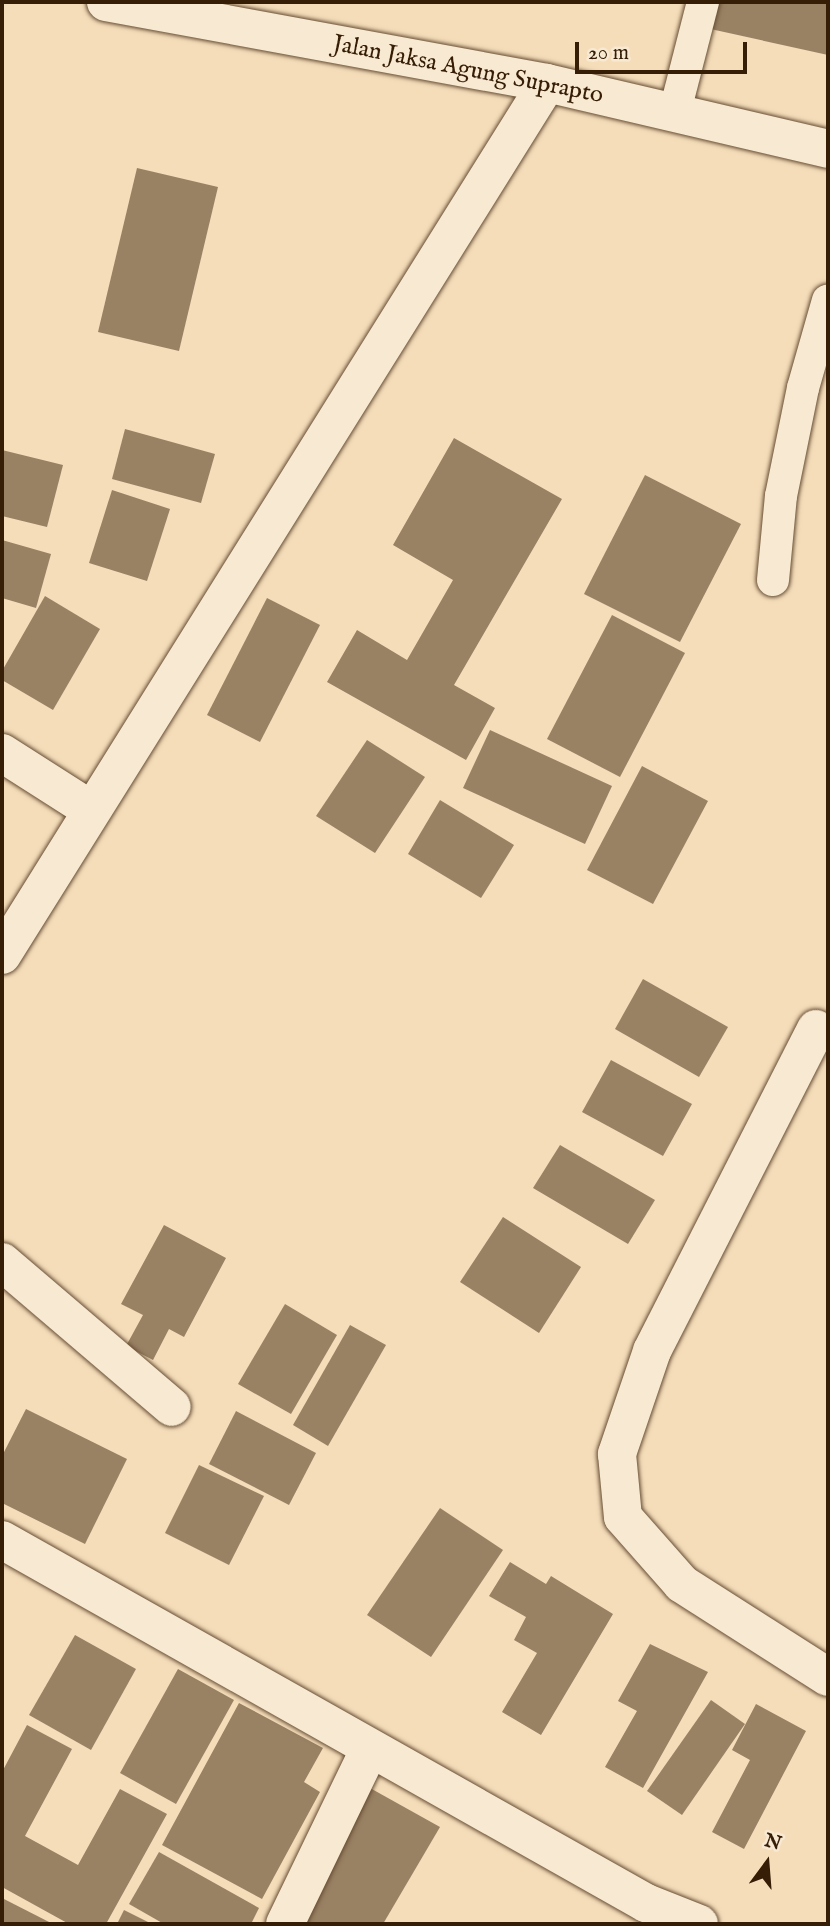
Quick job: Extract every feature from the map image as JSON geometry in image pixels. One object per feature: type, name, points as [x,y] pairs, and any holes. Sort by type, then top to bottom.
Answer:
[{"type":"street","name":"Jalan Jaksa Agung Suprapto","points":[[106,2],[547,83],[676,111],[828,149]]},
{"type":"street","points":[[2,955],[547,83]]},
{"type":"street","points":[[2,753],[91,810]]},
{"type":"street","points":[[816,1029],[652,1351],[617,1454],[623,1517],[682,1584],[828,1677]]},
{"type":"street","points":[[2,1262],[173,1407]]},
{"type":"street","points":[[2,1540],[370,1748],[641,1914],[699,1924]]},
{"type":"street","points":[[285,1924],[370,1748]]},
{"type":"lane","points":[[676,111],[703,2]]},
{"type":"lane","points":[[774,580],[781,496],[803,388],[828,300]]},
{"type":"building","points":[[712,2],[828,2],[828,55],[706,28]]},
{"type":"building","points":[[137,168],[218,187],[179,351],[98,332]]},
{"type":"building","points":[[125,429],[215,454],[201,503],[112,479]]},
{"type":"building","points":[[454,438],[562,499],[454,685],[495,708],[466,760],[327,682],[357,630],[407,660],[453,580],[393,545]]},
{"type":"building","points":[[2,450],[63,465],[47,527],[2,516]]},
{"type":"building","points":[[645,475],[741,524],[680,642],[584,594]]},
{"type":"building","points":[[112,490],[170,509],[147,581],[89,563]]},
{"type":"building","points":[[2,540],[51,554],[36,608],[2,598]]},
{"type":"building","points":[[45,596],[100,629],[53,710],[2,680],[2,671]]},
{"type":"building","points":[[267,598],[320,625],[260,742],[207,715]]},
{"type":"building","points":[[612,615],[685,653],[620,777],[547,739]]},
{"type":"building","points":[[490,730],[612,786],[585,844],[463,788]]},
{"type":"building","points":[[367,740],[425,777],[375,853],[316,816]]},
{"type":"building","points":[[642,766],[708,801],[653,904],[587,870]]},
{"type":"building","points":[[440,800],[514,845],[481,898],[408,854]]},
{"type":"building","points":[[643,979],[728,1027],[699,1077],[615,1029]]},
{"type":"building","points":[[611,1060],[692,1104],[663,1156],[582,1112]]},
{"type":"building","points":[[560,1145],[655,1200],[628,1244],[533,1188]]},
{"type":"building","points":[[503,1217],[581,1267],[539,1333],[460,1282]]},
{"type":"building","points":[[164,1225],[226,1258],[184,1337],[169,1329],[153,1360],[126,1346],[143,1315],[121,1304]]},
{"type":"building","points":[[285,1304],[337,1335],[291,1414],[238,1384]]},
{"type":"building","points":[[350,1325],[386,1345],[328,1446],[293,1425]]},
{"type":"building","points":[[26,1409],[127,1459],[85,1544],[2,1503],[2,1456]]},
{"type":"building","points":[[236,1411],[316,1453],[289,1505],[209,1464]]},
{"type":"building","points":[[199,1465],[264,1496],[229,1565],[165,1533]]},
{"type":"building","points":[[440,1508],[503,1550],[431,1657],[367,1615]]},
{"type":"building","points":[[510,1562],[546,1584],[551,1576],[613,1614],[541,1735],[502,1712],[537,1653],[514,1640],[526,1617],[489,1596]]},
{"type":"building","points":[[75,1635],[136,1669],[91,1750],[29,1715]]},
{"type":"building","points":[[650,1644],[708,1672],[643,1788],[605,1767],[637,1711],[618,1701]]},
{"type":"building","points":[[178,1669],[234,1700],[176,1804],[120,1773]]},
{"type":"building","points":[[711,1700],[745,1724],[682,1815],[647,1791]]},
{"type":"building","points":[[239,1703],[323,1748],[304,1782],[320,1792],[262,1899],[162,1845]]},
{"type":"building","points":[[756,1704],[806,1731],[744,1849],[712,1832],[750,1760],[732,1750]]},
{"type":"building","points":[[27,1725],[72,1749],[25,1836],[78,1865],[120,1789],[167,1814],[106,1924],[69,1924],[2,1887],[2,1772]]},
{"type":"building","points":[[370,1788],[440,1827],[383,1924],[295,1924]]},
{"type":"building","points":[[159,1852],[259,1908],[251,1924],[164,1924],[129,1904]]},
{"type":"building","points":[[2,1898],[53,1924],[2,1924]]},
{"type":"building","points":[[124,1910],[152,1924],[117,1924]]}]
